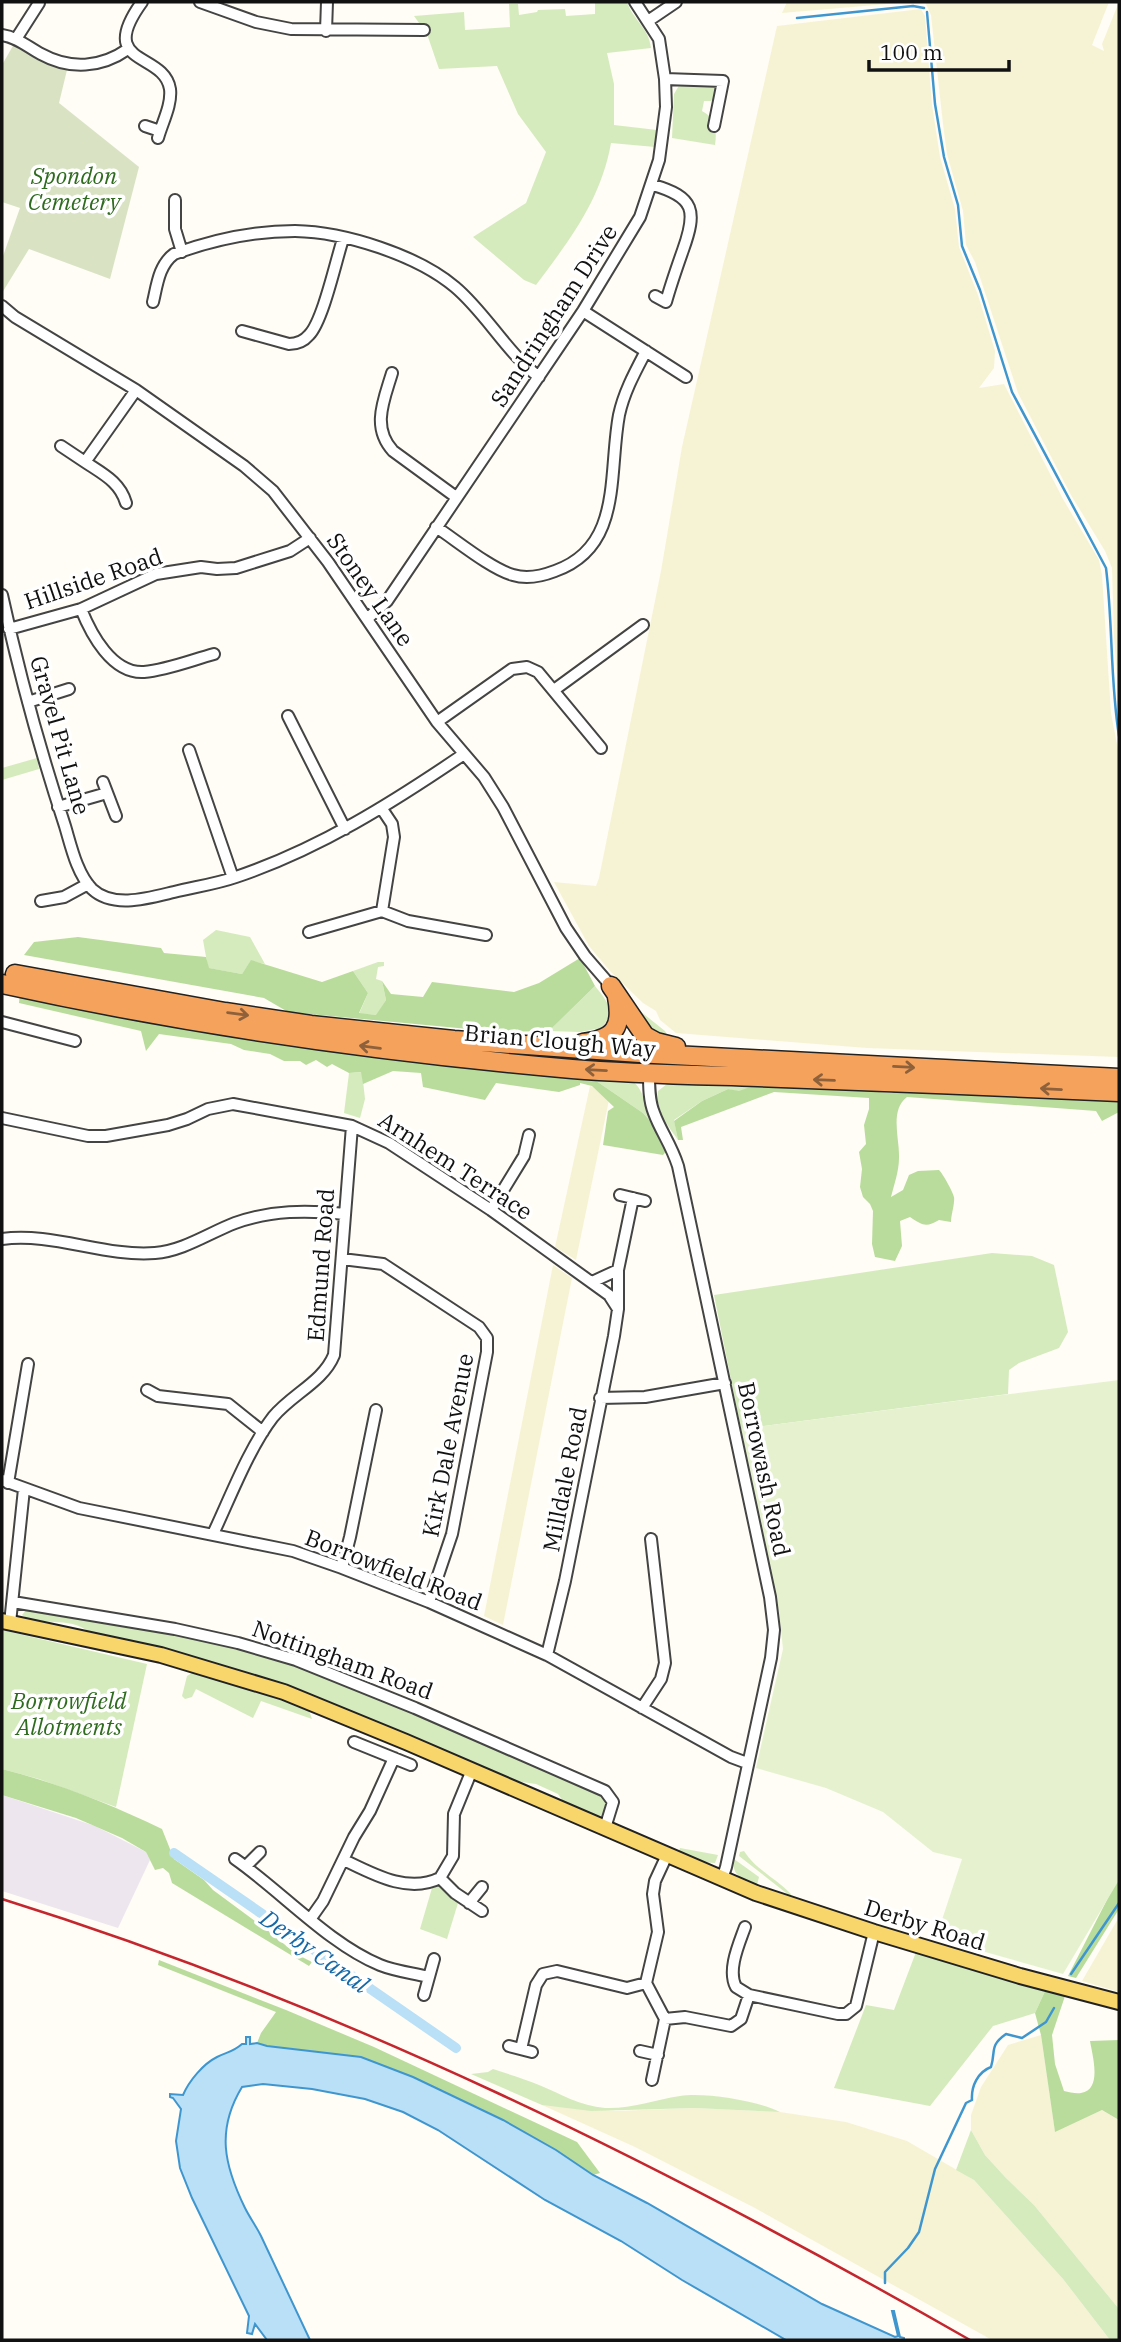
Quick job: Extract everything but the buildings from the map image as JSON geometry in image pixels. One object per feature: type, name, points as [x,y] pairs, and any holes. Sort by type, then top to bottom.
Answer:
[{"type":"highway","name":"Brian Clough Way","points":[[2,972],[139,998],[311,1025],[454,1041],[1119,1078]]},
{"type":"highway","name":"Brian Clough Way","points":[[2,984],[125,1009],[311,1040],[497,1061],[649,1073],[1119,1092]]},
{"type":"highway","points":[[548,1048],[592,1042],[617,1028],[619,1020],[614,991]]},
{"type":"highway","points":[[614,991],[640,1031],[656,1042],[692,1050],[770,1059]]},
{"type":"main road","points":[[6,1622],[161,1655],[231,1675],[323,1707],[722,1879]]},
{"type":"main road","name":"Derby Road","points":[[722,1879],[811,1913],[1020,1976],[1119,2002]]},
{"type":"street","points":[[16,39],[39,2]]},
{"type":"street","points":[[142,2],[130,23],[128,49],[160,72],[167,80],[170,96],[159,134],[145,125]]},
{"type":"street","points":[[200,2],[267,25],[326,31],[424,30]]},
{"type":"street","points":[[326,31],[327,2]]},
{"type":"street","name":"Sandringham Drive","points":[[368,618],[387,601],[583,311],[634,229],[653,185],[664,133],[665,79],[659,39],[635,2]]},
{"type":"street","points":[[648,21],[676,2]]},
{"type":"street","points":[[2,35],[16,39],[46,56],[81,64],[106,62],[128,49]]},
{"type":"street","points":[[665,79],[723,81],[714,126]]},
{"type":"street","points":[[653,185],[677,193],[688,206],[692,220],[666,302],[655,296]]},
{"type":"street","points":[[179,205],[175,229],[182,251]]},
{"type":"street","points":[[153,302],[165,262],[182,251],[264,232],[298,231],[343,239],[406,257],[448,282],[466,298],[522,364],[539,377]]},
{"type":"street","points":[[242,331],[257,329],[294,344],[309,336],[319,315],[343,239]]},
{"type":"street","name":"Stoney Lane","points":[[2,306],[15,317],[136,390],[261,479],[289,509],[368,618],[437,722],[484,777],[503,807],[566,928],[584,956],[614,991]]},
{"type":"street","points":[[583,311],[686,377]]},
{"type":"street","points":[[436,527],[500,570],[514,576],[541,575],[577,561],[601,533],[620,414],[631,379],[646,351]]},
{"type":"street","points":[[392,373],[380,418],[385,440],[393,451],[456,497]]},
{"type":"street","points":[[85,462],[136,390]]},
{"type":"street","points":[[61,446],[112,479],[126,503]]},
{"type":"street","name":"Hillside Road","points":[[9,629],[81,609],[156,574],[201,567],[236,568],[290,551],[310,538]]},
{"type":"street","name":"Gravel Pit Lane","points":[[2,595],[28,702],[58,807],[75,859],[88,884]]},
{"type":"street","points":[[81,609],[95,639],[127,669],[145,672],[214,654]]},
{"type":"street","points":[[554,690],[643,625]]},
{"type":"street","points":[[437,722],[512,668],[527,667],[538,671],[601,748]]},
{"type":"street","points":[[28,702],[69,689]]},
{"type":"street","points":[[288,716],[345,829]]},
{"type":"street","points":[[189,750],[233,878]]},
{"type":"street","points":[[41,901],[69,895],[88,884],[104,896],[135,900],[233,878],[274,863],[345,829],[382,809],[464,754]]},
{"type":"street","points":[[58,807],[105,788],[116,816]]},
{"type":"street","points":[[382,809],[392,824],[394,837],[382,911]]},
{"type":"street","points":[[309,932],[382,911],[408,920],[486,935]]},
{"type":"street","points":[[2,1022],[75,1041]]},
{"type":"street","name":"Borrowash Road","points":[[649,1073],[651,1104],[672,1145],[678,1166],[770,1597],[774,1630],[771,1658],[722,1879]]},
{"type":"street","name":"Arnhem Terrace","points":[[2,1118],[42,1128],[106,1136],[168,1125],[208,1109],[233,1104],[352,1126],[389,1143],[491,1210],[609,1294],[618,1310]]},
{"type":"street","name":"Edmund Road","points":[[213,1534],[263,1432],[287,1403],[321,1376],[332,1361],[337,1338],[352,1126]]},
{"type":"street","points":[[491,1210],[524,1156],[529,1135]]},
{"type":"street","points":[[620,1195],[645,1201]]},
{"type":"street","name":"Milldale Road","points":[[547,1655],[565,1581],[618,1310],[618,1270],[633,1198]]},
{"type":"street","points":[[2,1239],[36,1239],[156,1253],[179,1248],[235,1223],[269,1214],[319,1211],[345,1214]]},
{"type":"street","name":"Kirk Dale Avenue","points":[[342,1259],[383,1264],[479,1326],[487,1338],[487,1352],[452,1534],[429,1602]]},
{"type":"street","points":[[592,1282],[618,1270]]},
{"type":"street","points":[[5,1482],[28,1364]]},
{"type":"street","points":[[600,1398],[645,1397],[725,1383]]},
{"type":"street","points":[[147,1390],[158,1396],[228,1404],[263,1432]]},
{"type":"street","points":[[342,1568],[351,1537],[376,1410]]},
{"type":"street","name":"Borrowfield Road","points":[[5,1482],[79,1508],[293,1551],[342,1568],[429,1602],[547,1655],[731,1757],[747,1762]]},
{"type":"street","points":[[6,1622],[13,1602],[24,1489]]},
{"type":"street","points":[[642,1708],[661,1679],[665,1663],[650,1539]]},
{"type":"street","name":"Nottingham Road","points":[[13,1602],[175,1629],[296,1660],[415,1708],[605,1791],[613,1802],[605,1828]]},
{"type":"street","points":[[354,1742],[411,1765]]},
{"type":"street","points":[[311,1919],[323,1902],[354,1837],[370,1811],[394,1758]]},
{"type":"street","points":[[344,1860],[410,1885],[422,1885],[440,1878],[453,1856],[454,1814],[472,1770]]},
{"type":"street","points":[[246,1867],[260,1852]]},
{"type":"street","points":[[652,2080],[665,2019],[646,1983],[658,1932],[653,1894],[655,1881],[667,1855]]},
{"type":"street","points":[[235,1859],[337,1939],[379,1965],[428,1977]]},
{"type":"street","points":[[440,1878],[455,1894],[482,1911]]},
{"type":"street","points":[[469,1903],[482,1887]]},
{"type":"street","points":[[745,1927],[732,1977],[736,1987],[749,1995],[838,2014],[853,2010],[859,1998],[874,1932]]},
{"type":"street","points":[[424,1995],[434,1959]]},
{"type":"street","points":[[509,2046],[527,2051],[536,1985],[543,1975],[557,1971],[627,1988],[646,1983]]},
{"type":"street","points":[[665,2019],[685,2017],[731,2026],[741,2019],[749,1995]]},
{"type":"street","points":[[640,2051],[658,2055]]},
{"type":"shaded area","points":[[787,2],[911,2],[782,13]]},
{"type":"shaded area","points":[[925,2],[1109,2],[1092,45],[1104,51],[1102,44],[1119,2],[1119,703],[1112,568],[1018,393],[975,262],[966,245],[963,211],[947,154],[931,15]]},
{"type":"shaded area","points":[[921,9],[925,16],[932,105],[940,157],[955,209],[959,247],[978,295],[995,351],[994,368],[979,388],[1004,384],[1063,499],[1099,560],[1102,575],[1111,713],[1119,755],[1119,1057],[867,1048],[676,1033],[660,1020],[656,1011],[643,1003],[610,971],[589,946],[554,882],[596,886],[599,878],[661,571],[682,447],[777,26]]},
{"type":"shaded area","points":[[590,1086],[609,1100],[576,1260],[555,1247]]},
{"type":"shaded area","points":[[553,1265],[572,1278],[503,1625],[484,1616]]},
{"type":"shaded area","points":[[2,1795],[95,1826],[146,1852],[150,1860],[118,1928],[2,1891]]},
{"type":"shaded area","points":[[1119,1917],[1119,1992],[1082,1981]]},
{"type":"shaded area","points":[[1041,2035],[1055,2131],[1102,2110],[1119,2120],[1119,2309],[1034,2205],[985,2155],[971,2130],[971,2115],[981,2087],[1008,2045]]},
{"type":"shaded area","points":[[542,2105],[616,2111],[695,2108],[780,2112],[846,2122],[907,2141],[974,2180],[1063,2279],[1110,2340],[992,2340],[753,2207],[635,2147]]},
{"type":"green space","points":[[595,2],[627,2],[650,41],[651,48],[607,53],[614,84],[614,125],[657,130],[655,147],[611,143],[592,201],[572,236],[536,285],[524,280],[473,237],[526,203],[546,152],[518,114],[497,66],[439,69],[427,34],[414,16],[464,12],[465,30],[510,27],[509,4],[518,4],[519,15],[538,10],[565,9],[566,16],[595,14]]},
{"type":"green space","name":"Spondon Cemetery","points":[[14,44],[36,59],[67,70],[59,103],[139,167],[110,279],[29,249],[2,293],[2,259],[20,208],[2,202],[2,65]]},
{"type":"green space","points":[[681,82],[713,85],[717,90],[716,97],[711,101],[704,101],[702,111],[710,117],[714,125],[715,145],[672,138],[674,94]]},
{"type":"green space","points":[[37,758],[39,769],[2,780],[2,768]]},
{"type":"green space","points":[[216,930],[250,937],[265,964],[251,961],[242,974],[208,968],[203,940]]},
{"type":"green space","points":[[78,937],[161,948],[164,953],[206,957],[209,968],[242,974],[251,960],[322,982],[353,971],[368,993],[359,1013],[376,1015],[386,1000],[382,981],[391,994],[423,997],[432,982],[514,992],[539,983],[580,958],[595,986],[549,1031],[500,1032],[288,1012],[264,998],[24,955],[34,942]]},
{"type":"green space","points":[[384,962],[384,966],[378,967],[376,979],[382,981],[386,1000],[377,1015],[359,1014],[368,993],[353,971]]},
{"type":"green space","points":[[595,986],[609,1012],[601,1028],[580,1032],[549,1031]]},
{"type":"green space","points":[[20,992],[151,1022],[290,1042],[325,1050],[330,1045],[589,1076],[643,1113],[661,1133],[669,1148],[663,1155],[603,1145],[608,1111],[614,1107],[592,1086],[580,1083],[559,1092],[496,1083],[485,1100],[423,1087],[421,1073],[393,1071],[363,1084],[361,1072],[349,1073],[332,1064],[327,1067],[316,1060],[306,1065],[300,1061],[284,1061],[270,1054],[244,1050],[231,1044],[159,1034],[146,1051],[141,1031],[19,1003]]},
{"type":"green space","points":[[635,1007],[665,1031],[669,1038],[650,1030]]},
{"type":"green space","points":[[362,1072],[365,1099],[360,1118],[344,1113],[349,1073]]},
{"type":"green space","points":[[589,1076],[618,1077],[634,1082],[643,1096],[652,1123],[643,1113]]},
{"type":"green space","points":[[761,1083],[739,1092],[728,1089],[702,1101],[674,1120],[678,1140],[658,1105],[658,1091],[667,1084]]},
{"type":"green space","points":[[761,1083],[892,1093],[897,1088],[1119,1099],[1119,1112],[1102,1121],[1096,1111],[907,1097],[898,1110],[899,1163],[891,1197],[903,1190],[909,1175],[918,1171],[939,1170],[952,1191],[954,1202],[951,1222],[939,1220],[924,1224],[910,1217],[900,1221],[902,1246],[895,1261],[875,1257],[872,1244],[873,1211],[863,1197],[860,1187],[862,1169],[859,1152],[866,1144],[864,1125],[869,1098],[774,1092],[681,1127],[683,1140],[678,1140],[674,1121],[702,1101],[728,1089],[739,1091]]},
{"type":"green space","points":[[992,1253],[1032,1256],[1054,1265],[1068,1332],[1059,1348],[1019,1363],[1009,1370],[1008,1394],[741,1429],[714,1295]]},
{"type":"green space","points":[[1119,1380],[1119,1880],[1063,1974],[936,1938],[962,1859],[933,1852],[883,1812],[826,1788],[756,1768],[783,1649],[779,1612],[741,1429]]},
{"type":"green space","points":[[28,1608],[72,1618],[207,1639],[302,1666],[602,1792],[609,1800],[607,1813],[603,1816],[593,1815],[536,1784],[515,1781],[423,1740],[221,1665],[89,1632],[73,1624],[29,1619],[22,1615]]},
{"type":"green space","name":"Borrowfield Allotments","points":[[2,1630],[147,1664],[116,1807],[39,1779],[2,1769]]},
{"type":"green space","points":[[195,1671],[308,1708],[312,1719],[261,1701],[253,1718],[196,1689],[192,1697],[185,1699],[182,1696],[187,1676]]},
{"type":"green space","points":[[2,1769],[83,1795],[162,1829],[174,1859],[296,1954],[312,1962],[309,1966],[172,1883],[169,1873],[163,1868],[155,1870],[146,1852],[122,1838],[76,1818],[2,1795]]},
{"type":"green space","points":[[680,1848],[718,1855],[715,1863],[701,1862],[678,1853]]},
{"type":"green space","points":[[744,1851],[754,1863],[791,1894],[790,1896],[739,1856],[740,1852]]},
{"type":"green space","points":[[734,1859],[759,1877],[757,1885],[736,1873]]},
{"type":"green space","points":[[1119,1870],[1119,1909],[1076,1978],[1068,1976],[1112,1890]]},
{"type":"green space","points":[[440,1885],[458,1903],[447,1939],[420,1929],[432,1888]]},
{"type":"green space","points":[[916,1952],[1046,1989],[1035,2013],[993,2026],[930,2106],[834,2088],[866,2005],[894,2010]]},
{"type":"green space","points":[[159,1960],[374,2047],[577,2142],[600,2173],[593,2175],[556,2150],[478,2107],[361,2057],[257,2043],[276,2012],[158,1965]]},
{"type":"green space","points":[[1046,1989],[1065,1996],[1052,2035],[1055,2064],[1064,2091],[1081,2093],[1092,2085],[1095,2071],[1090,2041],[1119,2040],[1119,2120],[1102,2110],[1055,2132],[1041,2035],[1035,2013]]},
{"type":"green space","points":[[493,2069],[596,2107],[624,2107],[680,2096],[703,2095],[745,2101],[780,2112],[695,2108],[591,2111],[542,2105],[471,2074]]},
{"type":"green space","points":[[971,2130],[985,2155],[1034,2205],[1119,2309],[1119,2340],[1110,2340],[1063,2279],[974,2180],[956,2170]]},
{"type":"water","points":[[246,2037],[250,2037],[250,2044],[361,2057],[413,2077],[503,2120],[593,2175],[647,2203],[822,2304],[895,2337],[898,2336],[894,2311],[900,2337],[904,2340],[786,2340],[621,2241],[545,2200],[438,2130],[403,2112],[365,2099],[312,2089],[263,2084],[242,2087],[234,2103],[226,2133],[228,2162],[245,2208],[310,2340],[267,2340],[255,2324],[252,2334],[247,2333],[249,2316],[180,2168],[176,2141],[181,2109],[170,2097],[170,2094],[183,2095],[202,2068],[217,2057],[246,2044]]},
{"type":"waterway","points":[[797,18],[913,6],[924,8]]},
{"type":"waterway","points":[[927,12],[935,104],[944,157],[958,205],[962,246],[980,290],[1012,392],[1106,568],[1119,736]]},
{"type":"waterway","name":"Derby Canal","points":[[174,1853],[456,2048]]},
{"type":"waterway","points":[[1071,1974],[1119,1903]]},
{"type":"waterway","points":[[885,2283],[885,2272],[919,2232],[935,2169],[966,2103],[972,2100],[976,2080],[982,2072],[991,2067],[997,2042],[1006,2034],[1022,2038],[1046,2022],[1054,2008]]},
{"type":"railway","points":[[2,1899],[129,1941],[253,1988],[498,2093],[737,2212],[970,2340]]}]
